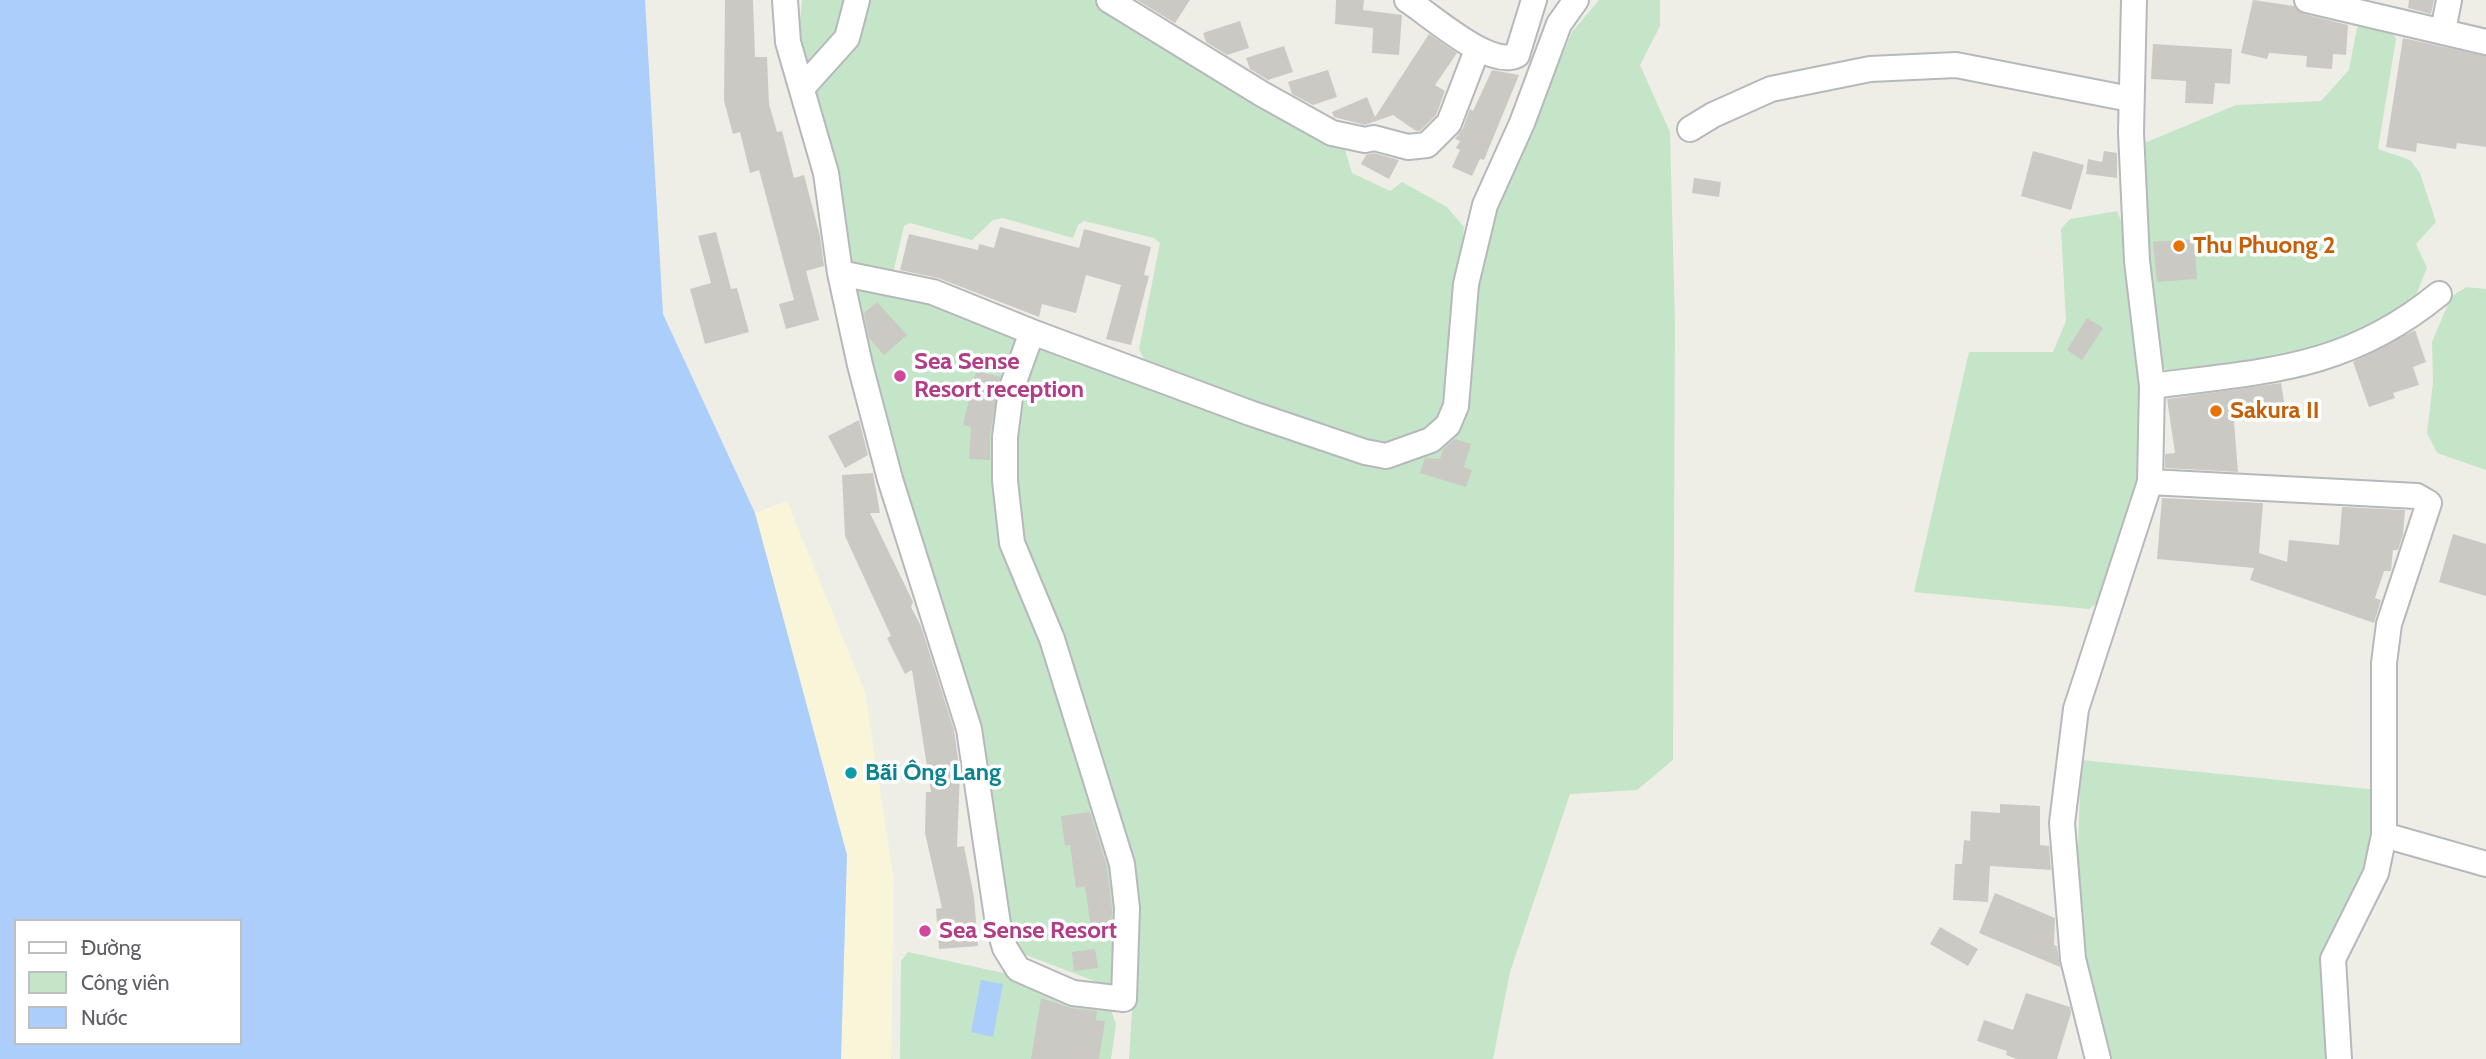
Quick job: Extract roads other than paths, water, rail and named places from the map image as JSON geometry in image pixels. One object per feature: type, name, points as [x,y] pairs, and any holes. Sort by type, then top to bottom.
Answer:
[{"type":"street","points":[[785,0],[788,42],[803,87],[825,173],[840,273],[860,365],[890,479],[969,729],[998,924],[1005,948],[1018,969],[1073,993],[1124,999],[1127,908],[1122,864],[1052,639],[1012,543],[1005,481],[1005,436],[1011,390],[1032,332]]},
{"type":"street","points":[[803,87],[847,38],[857,0]]},
{"type":"street","points":[[1109,0],[1262,94],[1332,133],[1365,140],[1374,138],[1408,146],[1427,145],[1449,123],[1477,50]]},
{"type":"street","points":[[1407,0],[1477,50],[1499,59],[1517,55],[1534,0]]},
{"type":"street","points":[[840,273],[912,286],[1250,413],[1365,452],[1386,456],[1431,440],[1448,425],[1456,405],[1466,284],[1485,205],[1522,123],[1559,24],[1576,0]]},
{"type":"street","points":[[2098,1059],[2073,959],[2062,822],[2076,709],[2150,482],[2152,386],[2137,261],[2130,99],[2134,0]]},
{"type":"street","points":[[2307,0],[2486,42]]},
{"type":"street","points":[[2443,31],[2449,0]]},
{"type":"street","points":[[1690,129],[1713,115],[1771,89],[1870,69],[1956,65],[2130,99]]},
{"type":"street","points":[[2152,386],[2297,367],[2333,356],[2379,335],[2439,294]]},
{"type":"street","points":[[2150,482],[2417,496],[2429,503],[2389,624],[2384,663],[2384,835],[2376,873],[2333,959],[2339,1059]]},
{"type":"street","points":[[2384,835],[2486,864]]},
{"type":"water","points":[[0,0],[645,0],[663,314],[755,513],[847,855],[841,1059],[0,1059]]},
{"type":"water","points":[[981,980],[1003,984],[993,1037],[971,1032]]},
{"type":"place","name":"Thu Phuong 2","points":[[2179,246]]},
{"type":"place","name":"Sea Sense Resort reception","points":[[900,376]]},
{"type":"place","name":"Sakura II","points":[[2216,411]]},
{"type":"place","name":"Bãi Ông Lang","points":[[851,773]]},
{"type":"place","name":"Sea Sense Resort","points":[[925,931]]}]
